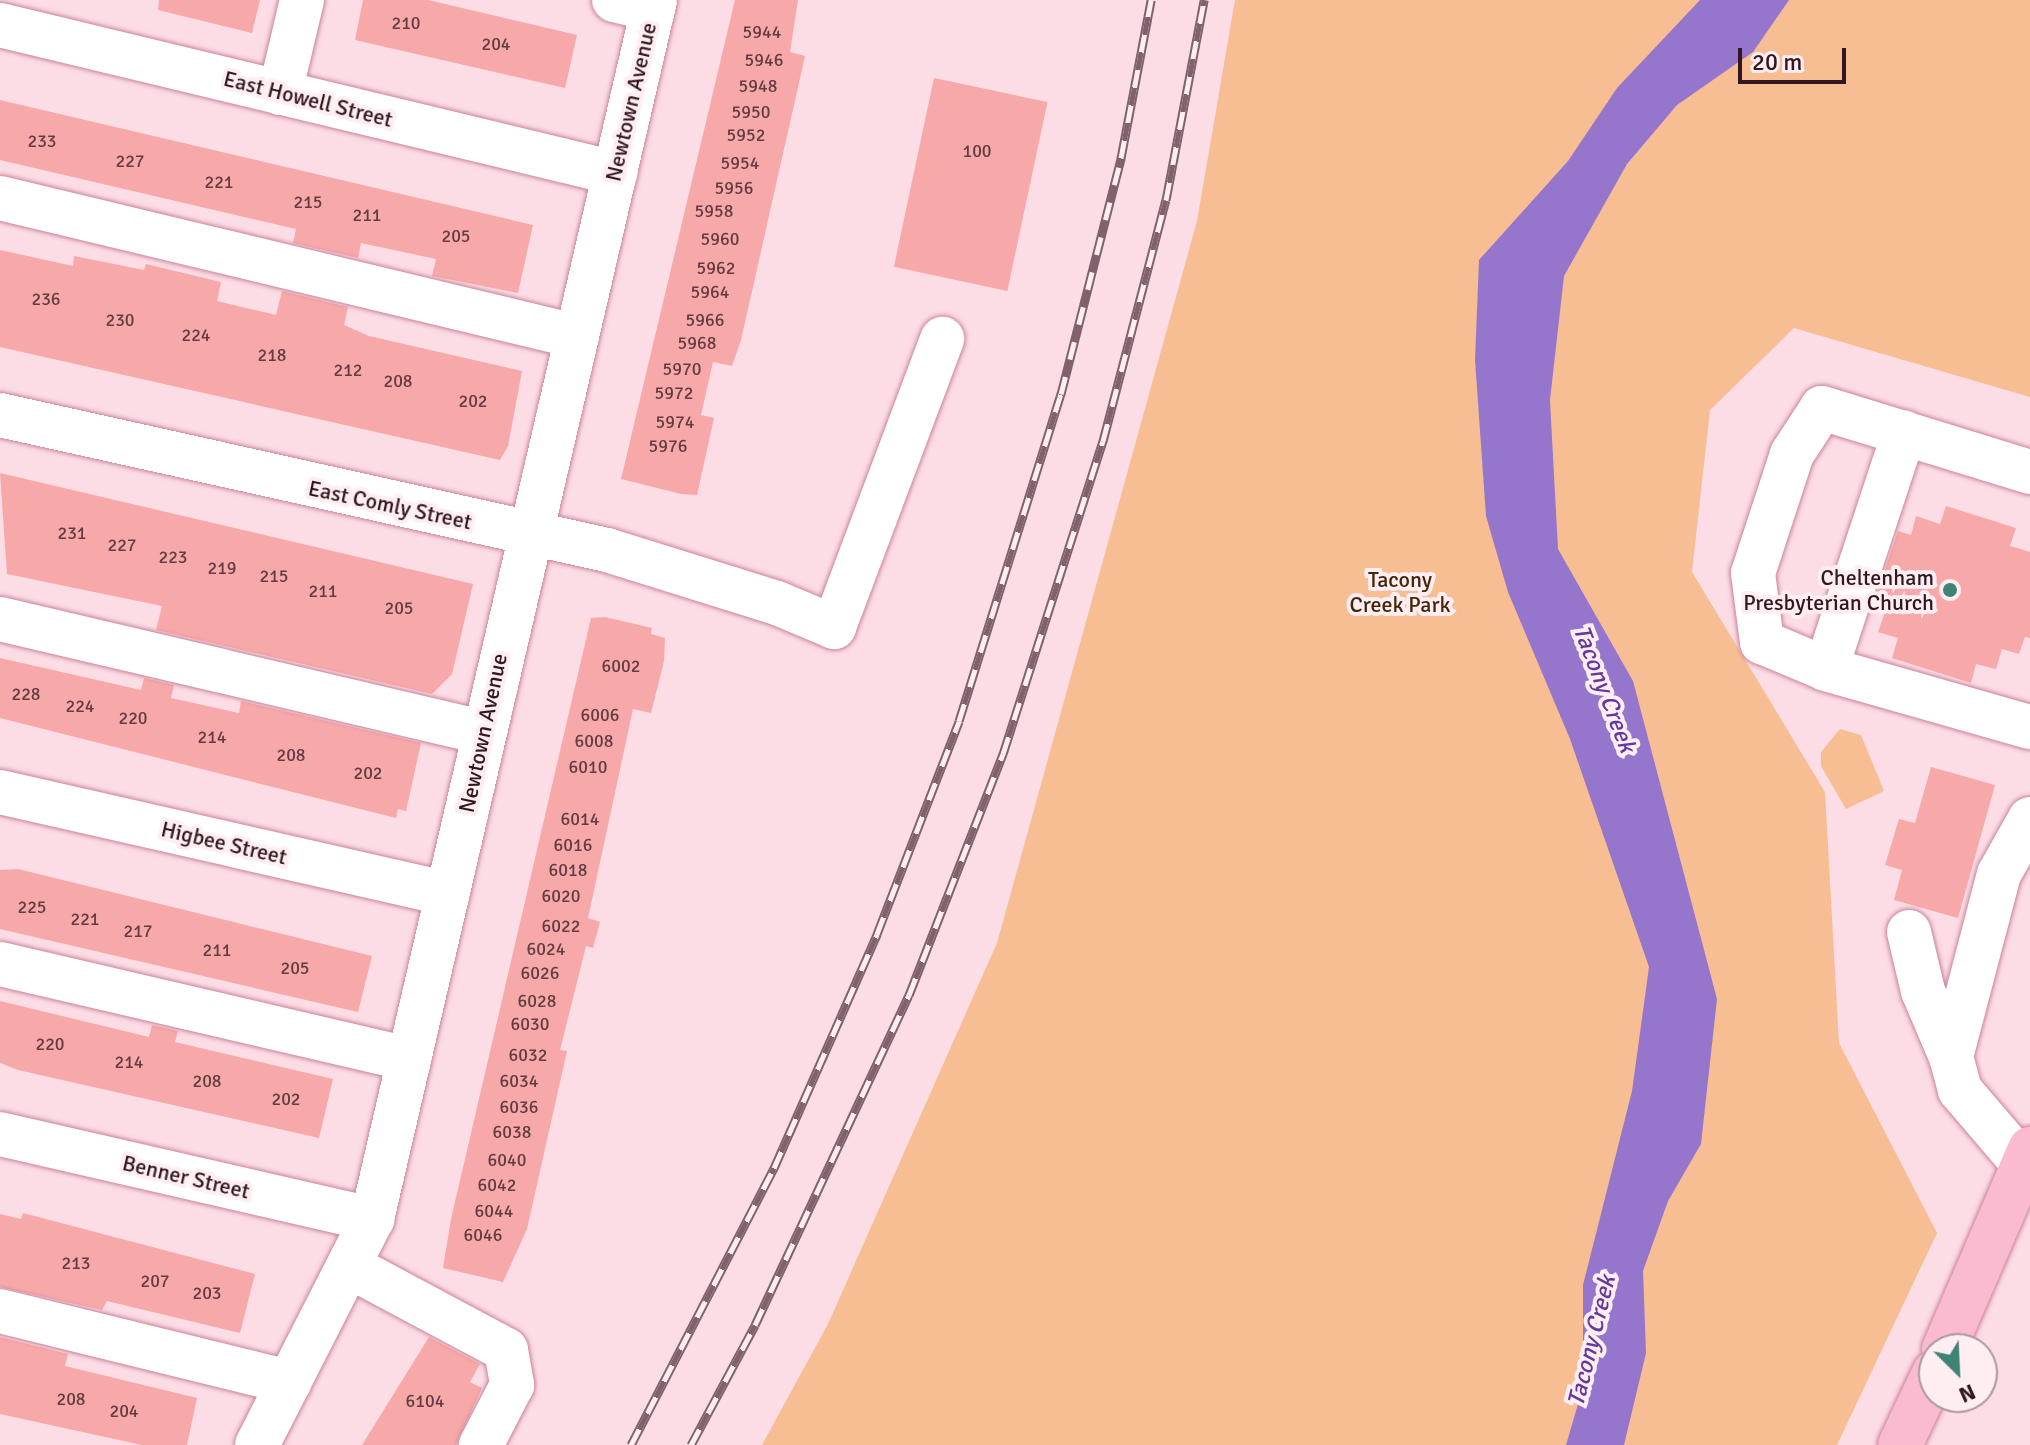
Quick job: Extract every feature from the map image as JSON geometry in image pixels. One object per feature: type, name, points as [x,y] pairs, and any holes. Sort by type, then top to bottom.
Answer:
[{"type":"main road","points":[[1951,1333],[2027,1157]]},
{"type":"main road","points":[[1900,1445],[1918,1407]]},
{"type":"street","points":[[280,93],[302,0]]},
{"type":"street","name":"Newtown Avenue","points":[[257,1445],[372,1219],[448,894],[526,534],[615,173],[641,3]]},
{"type":"street","name":"East Howell Street","points":[[0,25],[615,173]]},
{"type":"street","points":[[0,198],[575,336]]},
{"type":"street","name":"East Comly Street","points":[[0,415],[607,550],[777,603],[834,627],[942,339]]},
{"type":"street","points":[[2030,472],[1822,408],[1787,469],[1753,573],[1762,642],[1826,669],[2030,727]]},
{"type":"street","points":[[1826,669],[1904,433]]},
{"type":"street","points":[[0,619],[483,732]]},
{"type":"street","name":"Higbee Street","points":[[0,792],[448,894]]},
{"type":"street","points":[[1951,1057],[1999,874],[2030,819]]},
{"type":"street","points":[[1909,932],[1923,991],[1951,1057],[1960,1090],[2027,1157]]},
{"type":"street","points":[[0,964],[409,1059]]},
{"type":"street","name":"Benner Street","points":[[0,1134],[372,1219]]},
{"type":"street","points":[[349,1266],[506,1350],[512,1385],[481,1445]]},
{"type":"street","points":[[0,1311],[289,1382]]},
{"type":"green space","name":"Tacony Creek Park","points":[[1235,0],[2030,0],[2030,397],[1794,328],[1710,410],[1692,572],[1825,792],[1839,1043],[1937,1233],[1837,1445],[762,1445],[828,1324],[997,943],[1197,221]]},
{"type":"green space","points":[[1840,729],[1861,735],[1884,791],[1846,809],[1821,766],[1821,752]]},
{"type":"water","name":"Tacony Creek","points":[[1700,0],[1789,0],[1753,52],[1677,105],[1627,164],[1564,276],[1550,400],[1558,549],[1633,681],[1717,999],[1701,1144],[1668,1201],[1643,1271],[1646,1353],[1624,1445],[1566,1445],[1583,1387],[1583,1285],[1632,1091],[1649,967],[1570,739],[1508,592],[1486,516],[1475,360],[1479,260],[1568,161],[1617,88]]},
{"type":"building","points":[[159,0],[260,0],[252,33],[158,10]]},
{"type":"building","points":[[363,0],[428,0],[577,35],[565,88],[355,40]]},
{"type":"building","points":[[735,0],[798,0],[790,52],[805,56],[741,340],[732,366],[713,362],[701,415],[714,418],[697,495],[681,494],[621,479]]},
{"type":"building","points":[[934,78],[1047,102],[1007,291],[894,267]]},
{"type":"building","points":[[0,100],[533,225],[518,293],[432,276],[436,259],[361,243],[358,258],[293,243],[296,229],[0,160]]},
{"type":"building","points":[[0,250],[73,266],[74,256],[144,270],[146,264],[221,282],[217,301],[276,315],[282,291],[348,307],[344,325],[369,336],[522,371],[508,446],[500,460],[0,347]]},
{"type":"building","points":[[0,473],[473,584],[452,674],[432,694],[156,630],[162,606],[7,574]]},
{"type":"building","name":"Cheltenham Presbyterian Church","points":[[1946,506],[2016,528],[2010,546],[2030,552],[2030,638],[2025,637],[2019,654],[2002,649],[1996,669],[1976,664],[1971,683],[1892,658],[1898,638],[1878,632],[1885,612],[1872,608],[1898,531],[1911,535],[1916,516],[1940,524]]},
{"type":"building","points":[[605,617],[652,628],[651,634],[665,638],[664,661],[651,713],[633,709],[588,918],[600,922],[593,948],[586,946],[560,1050],[567,1051],[527,1229],[503,1282],[443,1268],[451,1219],[591,618]]},
{"type":"building","points":[[0,658],[141,690],[144,678],[174,685],[171,698],[239,713],[241,701],[421,743],[406,811],[398,809],[396,818],[0,718]]},
{"type":"building","points":[[1931,767],[1995,785],[1958,918],[1894,900],[1902,870],[1885,865],[1899,819],[1915,823]]},
{"type":"building","points":[[18,869],[372,956],[358,1012],[0,929],[0,870]]},
{"type":"building","points":[[0,1001],[149,1037],[152,1025],[178,1031],[175,1042],[333,1079],[319,1138],[18,1070],[0,1063]]},
{"type":"building","points":[[23,1213],[255,1274],[240,1333],[107,1301],[102,1310],[0,1287],[0,1214],[21,1219]]},
{"type":"building","points":[[0,1337],[68,1354],[65,1366],[197,1398],[187,1445],[142,1445],[0,1414]]},
{"type":"building","points":[[429,1337],[480,1364],[470,1382],[482,1388],[456,1445],[362,1445]]},
{"type":"railway","points":[[631,1445],[774,1168],[877,934],[959,721],[1061,394],[1121,158],[1151,0]]},
{"type":"railway","points":[[691,1445],[755,1325],[909,995],[1003,754],[1103,441],[1166,200],[1204,0]]},
{"type":"place","name":"Cheltenham Presbyterian Church","points":[[1950,590]]}]
